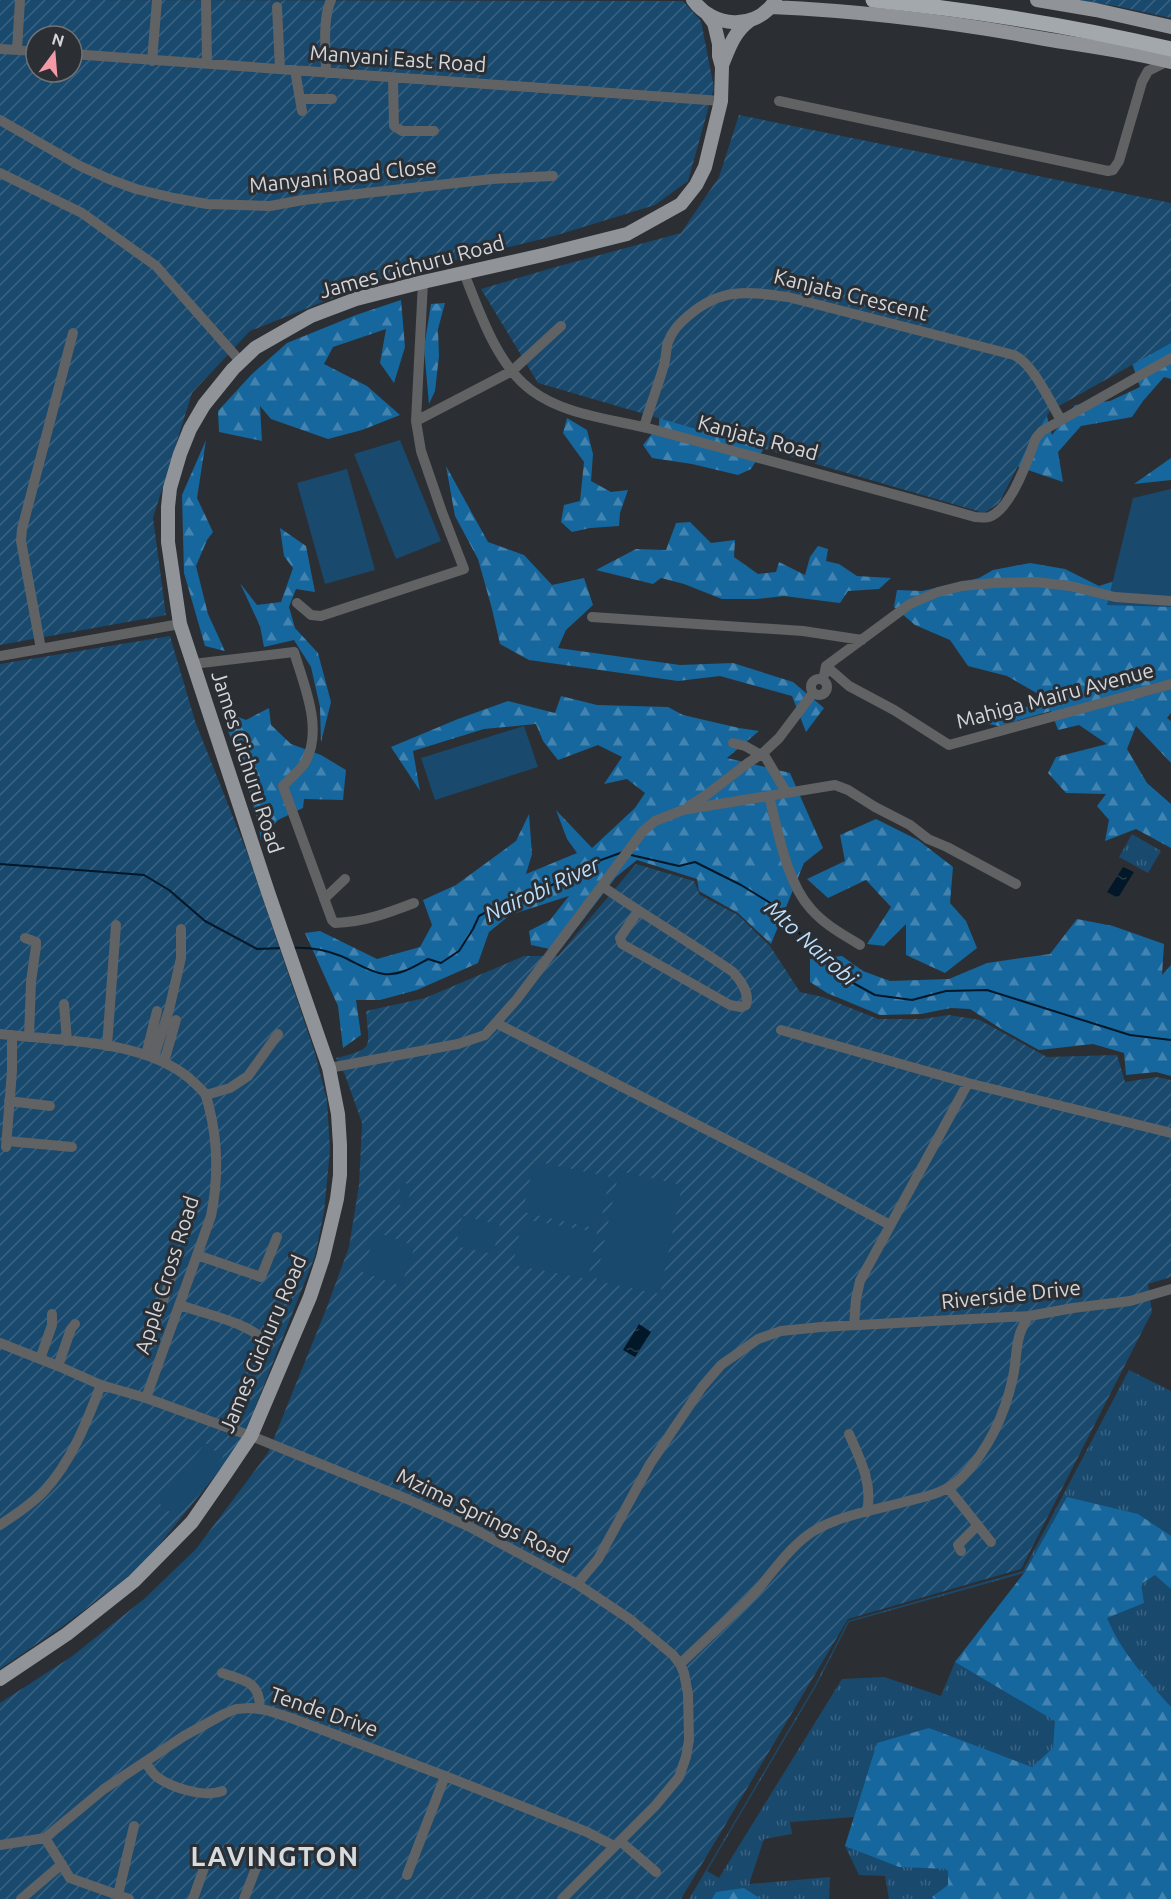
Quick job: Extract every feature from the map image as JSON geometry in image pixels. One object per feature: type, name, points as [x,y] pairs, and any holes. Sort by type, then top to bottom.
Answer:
[{"type":"highway","points":[[873,0],[1017,18],[1119,37],[1170,58]]},
{"type":"highway","points":[[965,0],[1087,20],[1171,39]]},
{"type":"main road","points":[[693,0],[714,23],[722,67]]},
{"type":"main road","points":[[797,0],[820,9]]},
{"type":"main road","points":[[1037,0],[1096,10],[1171,27]]},
{"type":"main road","points":[[722,67],[734,38],[742,26],[761,15],[773,4],[989,28],[1170,58]]},
{"type":"main road","points":[[708,15],[728,22],[749,21]]},
{"type":"main road","name":"James Gichuru Road","points":[[0,1680],[76,1627],[134,1581],[192,1522],[251,1436],[310,1298],[333,1221],[340,1175],[338,1114],[329,1068],[180,624],[168,542],[170,489],[190,429],[204,405],[233,369],[255,348],[311,316],[356,299],[627,234],[681,204],[696,185],[705,166],[721,101],[722,67]]},
{"type":"street","points":[[17,50],[20,0]]},
{"type":"street","points":[[152,61],[157,0]]},
{"type":"street","points":[[206,0],[207,64]]},
{"type":"street","points":[[326,73],[328,7],[331,0]]},
{"type":"street","points":[[277,7],[280,69]]},
{"type":"street","points":[[0,49],[24,50]]},
{"type":"street","name":"Manyani East Road","points":[[84,55],[721,101]]},
{"type":"street","points":[[779,101],[1102,170],[1113,170],[1122,150],[1142,82],[1148,71],[1170,58]]},
{"type":"street","points":[[295,70],[302,111]]},
{"type":"street","points":[[393,78],[394,126],[396,129],[434,131]]},
{"type":"street","points":[[300,99],[332,99]]},
{"type":"street","name":"Manyani Road Close","points":[[0,120],[80,166],[109,179],[136,189],[207,204],[270,206],[303,200],[492,179],[553,176]]},
{"type":"street","points":[[0,173],[82,213],[156,266],[241,362]]},
{"type":"street","name":"Kanjata Road","points":[[464,273],[477,308],[512,371],[529,389],[549,402],[975,517],[988,517],[1006,504],[1039,434],[1061,420]]},
{"type":"street","points":[[297,603],[311,615],[321,616],[464,568],[441,512],[424,461],[416,421],[423,282]]},
{"type":"street","name":"Kanjata Crescent","points":[[644,427],[664,363],[668,342],[678,325],[695,310],[716,297],[732,293],[753,292],[788,297],[1014,355],[1029,366],[1061,420]]},
{"type":"street","points":[[416,421],[512,371],[561,326]]},
{"type":"street","points":[[41,649],[21,542],[22,529],[73,333]]},
{"type":"street","points":[[1061,420],[1171,358]]},
{"type":"street","points":[[329,1068],[458,1044],[485,1035],[648,826],[683,810],[762,754],[787,728],[813,693],[820,695],[825,692],[827,685],[823,680],[826,666],[910,604],[938,592],[962,586],[1036,582],[1070,586],[1115,597],[1171,602]]},
{"type":"street","points":[[592,617],[803,631],[862,639]]},
{"type":"street","points":[[0,656],[180,624]]},
{"type":"street","points":[[193,664],[294,652],[311,709],[313,731],[306,762],[283,786],[332,920],[335,923],[376,918],[414,903]]},
{"type":"street","name":"Mahiga Mairu Avenue","points":[[826,666],[849,686],[894,710],[949,745],[1171,684]]},
{"type":"street","points":[[733,743],[762,754],[786,792]]},
{"type":"street","points":[[683,810],[835,785],[910,825],[928,839],[1016,884]]},
{"type":"street","points":[[769,796],[791,874],[800,892],[810,908],[822,920],[860,945]]},
{"type":"street","points":[[324,899],[345,879]]},
{"type":"street","points":[[602,886],[733,972],[746,992],[748,999],[746,1005],[741,1007],[730,1005],[622,944],[620,938],[638,911]]},
{"type":"street","points":[[107,1046],[116,925]]},
{"type":"street","points":[[155,1058],[181,958],[181,928]]},
{"type":"street","points":[[26,938],[36,942],[31,982],[29,1037]]},
{"type":"street","points":[[64,1004],[68,1041]]},
{"type":"street","points":[[155,1058],[157,1011]]},
{"type":"street","points":[[155,1058],[176,1020]]},
{"type":"street","points":[[496,1023],[845,1200],[890,1226]]},
{"type":"street","points":[[782,1030],[968,1083],[1171,1133]]},
{"type":"street","points":[[0,1034],[107,1046],[155,1058],[179,1071],[206,1095],[230,1088],[248,1076],[278,1034]]},
{"type":"street","points":[[12,1035],[12,1071],[6,1144],[72,1147]]},
{"type":"street","points":[[854,1325],[860,1281],[968,1083]]},
{"type":"street","name":"Apple Cross Road","points":[[146,1398],[211,1216],[216,1179],[214,1127],[206,1095]]},
{"type":"street","points":[[9,1101],[51,1106]]},
{"type":"street","points":[[197,1255],[261,1277],[277,1238]]},
{"type":"street","points":[[150,1339],[173,1272]]},
{"type":"street","name":"Riverside Drive","points":[[577,1584],[598,1559],[650,1464],[702,1387],[721,1365],[758,1340],[781,1331],[1029,1316],[1130,1301],[1171,1289]]},
{"type":"street","points":[[180,1305],[249,1329],[261,1335],[269,1344]]},
{"type":"street","points":[[40,1359],[52,1325],[52,1314]]},
{"type":"street","points":[[562,1899],[656,1806],[679,1777],[689,1740],[688,1694],[680,1664],[751,1597],[795,1546],[816,1530],[833,1522],[924,1497],[948,1488],[961,1479],[995,1432],[1014,1375],[1017,1341],[1022,1326],[1029,1316]]},
{"type":"street","points":[[156,1319],[173,1325]]},
{"type":"street","points":[[58,1366],[71,1329],[75,1324]]},
{"type":"street","name":"Mzima Springs Road","points":[[0,1343],[101,1385],[146,1398],[251,1436],[470,1527],[577,1584],[631,1620],[673,1655],[680,1664]]},
{"type":"street","points":[[0,1525],[29,1505],[57,1476],[78,1438],[101,1385]]},
{"type":"street","points":[[849,1434],[867,1476],[869,1492],[867,1512]]},
{"type":"street","points":[[948,1488],[991,1542]]},
{"type":"street","points":[[961,1551],[958,1545],[978,1525]]},
{"type":"street","points":[[222,1673],[254,1685],[260,1697],[260,1709]]},
{"type":"street","name":"Tende Drive","points":[[45,1838],[104,1789],[200,1726],[236,1709],[260,1709],[291,1718],[617,1843],[656,1872]]},
{"type":"street","points":[[145,1762],[154,1774],[168,1783],[210,1794],[222,1791]]},
{"type":"street","points":[[407,1875],[445,1776]]},
{"type":"street","points":[[0,1845],[45,1838],[70,1878],[123,1897],[134,1826]]},
{"type":"street","points":[[244,1899],[261,1855]]},
{"type":"street","points":[[21,1899],[62,1864]]},
{"type":"street","points":[[193,1899],[204,1868]]},
{"type":"green space","points":[[0,0],[683,1],[701,21],[714,88],[688,181],[655,205],[554,236],[383,278],[250,331],[192,393],[153,518],[166,615],[0,645]]},
{"type":"green space","points":[[1076,0],[1171,0],[1171,18],[1116,6]]},
{"type":"green space","points":[[739,115],[1171,203],[1171,343],[1050,411],[1025,452],[999,503],[984,513],[538,383],[481,289],[681,233],[719,177]]},
{"type":"green space","points":[[401,300],[405,347],[394,383],[380,363],[386,329],[333,347],[324,364],[367,386],[400,415],[362,430],[328,439],[271,419],[260,406],[262,441],[219,432],[218,411],[251,375],[287,343],[356,315]]},
{"type":"green space","points":[[445,303],[438,329],[439,356],[435,391],[429,404],[424,348],[431,304]]},
{"type":"green space","points":[[1171,316],[1171,379],[1164,377],[1132,417],[1081,426],[1058,452],[1063,482],[1019,467],[1002,456],[1044,406],[1052,435],[1075,405],[1110,401],[1140,387],[1131,360]]},
{"type":"green space","points":[[660,397],[766,445],[751,469],[738,475],[692,464],[652,458],[643,445],[659,425]]},
{"type":"green space","points":[[567,418],[587,430],[593,454],[591,481],[611,492],[628,490],[620,513],[619,526],[572,532],[561,522],[564,505],[580,501],[584,462],[563,433]]},
{"type":"green space","points":[[206,440],[197,498],[213,532],[196,566],[208,614],[225,651],[205,646],[184,573],[182,495]]},
{"type":"green space","points":[[400,440],[441,541],[396,559],[354,454]]},
{"type":"green space","points":[[1171,458],[1171,480],[1134,484]]},
{"type":"green space","points":[[446,466],[488,542],[524,555],[552,585],[584,578],[593,605],[566,630],[558,648],[680,665],[733,663],[793,682],[824,708],[806,732],[792,696],[720,676],[678,681],[529,660],[500,644],[478,559],[455,516]]},
{"type":"green space","points":[[347,469],[375,570],[325,584],[297,483]]},
{"type":"green space","points":[[1171,489],[1171,607],[1107,605],[1133,498]]},
{"type":"green space","points":[[690,522],[711,543],[735,540],[734,557],[758,574],[776,572],[779,562],[805,575],[810,557],[818,546],[828,549],[826,561],[839,564],[857,576],[891,578],[879,589],[848,591],[840,603],[784,596],[722,599],[684,584],[661,578],[653,584],[596,570],[636,549],[666,550],[676,523]]},
{"type":"green space","points":[[280,528],[306,546],[315,592],[296,589],[289,607],[295,628],[318,653],[331,702],[321,742],[320,707],[311,667],[294,640],[264,647],[260,626],[240,583],[257,605],[281,602],[293,568],[284,556]]},
{"type":"green space","points":[[1030,563],[1065,569],[1099,586],[1143,572],[1171,586],[1171,713],[1167,718],[1171,721],[1171,763],[1136,726],[1127,749],[1147,783],[1171,804],[1171,848],[1136,829],[1105,841],[1109,820],[1097,806],[1106,794],[1066,793],[1048,773],[1056,757],[1107,744],[1079,725],[1058,730],[1051,711],[999,726],[983,723],[1047,699],[1007,676],[968,666],[950,640],[915,625],[894,607],[897,590],[922,591],[979,578],[993,570]]},
{"type":"green space","points":[[170,636],[195,721],[248,855],[315,1053],[327,1100],[330,1150],[324,1212],[315,1256],[249,1423],[232,1455],[142,1566],[63,1626],[0,1669],[0,664]]},
{"type":"green space","points":[[561,696],[597,705],[668,707],[683,715],[759,731],[727,758],[790,773],[823,848],[804,863],[771,944],[738,913],[699,891],[697,879],[637,860],[616,877],[559,951],[531,945],[529,931],[550,920],[569,896],[510,915],[489,932],[478,963],[417,990],[380,1000],[356,1000],[361,1035],[343,1048],[338,1006],[305,933],[320,931],[377,959],[420,947],[432,925],[423,900],[456,885],[516,841],[529,814],[532,854],[526,874],[577,853],[567,839],[556,810],[592,848],[635,808],[645,793],[627,779],[604,784],[622,757],[598,745],[558,760],[543,741],[536,724],[484,729],[413,751],[420,791],[391,747],[508,701],[555,713]]},
{"type":"green space","points":[[269,708],[271,725],[291,744],[321,755],[346,770],[343,800],[304,799],[303,808],[278,820],[261,840],[249,792],[222,713],[246,720]]},
{"type":"green space","points":[[524,726],[538,767],[435,800],[421,758]]},
{"type":"green space","points":[[876,819],[918,840],[953,867],[950,903],[966,921],[977,948],[945,973],[906,955],[906,924],[884,946],[867,944],[891,907],[866,880],[828,898],[807,879],[845,861],[840,835]]},
{"type":"green space","points":[[1132,834],[1161,851],[1148,873],[1119,857]]},
{"type":"green space","points":[[636,864],[694,881],[700,895],[738,915],[770,946],[800,992],[823,997],[878,1019],[922,1019],[949,1015],[980,1020],[1047,1057],[1117,1055],[1125,1082],[1157,1077],[1171,1080],[1171,1277],[1148,1284],[1152,1312],[1021,1569],[848,1619],[681,1899],[0,1899],[0,1703],[71,1657],[144,1599],[196,1549],[268,1453],[327,1307],[349,1247],[359,1185],[362,1123],[345,1075],[336,1058],[358,1052],[367,1045],[366,1011],[425,998],[524,956],[558,956]]},
{"type":"green space","points":[[1077,919],[1113,926],[1164,944],[1162,975],[1171,965],[1171,1076],[1156,1072],[1126,1075],[1124,1053],[1093,1044],[1039,1050],[970,1009],[951,1008],[921,1014],[880,1015],[827,993],[810,982],[810,959],[842,956],[863,971],[890,981],[949,979],[987,963],[1050,954]]},
{"type":"green space","points":[[534,1161],[610,1177],[599,1229],[523,1212]]},
{"type":"green space","points":[[619,1171],[682,1185],[660,1294],[596,1281]]},
{"type":"green space","points":[[403,1182],[413,1186],[405,1207],[395,1203]]},
{"type":"green space","points":[[462,1216],[500,1225],[493,1254],[456,1246]]},
{"type":"green space","points":[[522,1219],[597,1232],[588,1279],[513,1265]]},
{"type":"green space","points":[[376,1232],[415,1246],[401,1286],[362,1272]]},
{"type":"green space","points":[[1129,1370],[1171,1391],[1171,1899],[889,1899],[885,1876],[859,1875],[845,1846],[854,1817],[790,1822],[792,1834],[764,1839],[749,1884],[830,1877],[829,1899],[689,1899],[815,1685],[848,1621],[1023,1571]],"holes":[[[1024,1573],[955,1662],[941,1696],[884,1677],[842,1679],[719,1878],[707,1871],[816,1686],[849,1622]]]},
{"type":"green space","points":[[205,1443],[223,1457],[176,1517],[160,1504]]},
{"type":"green space","points":[[1067,1497],[1138,1514],[1171,1536],[1171,1589],[1155,1575],[1141,1584],[1144,1603],[1107,1618],[1127,1654],[1171,1707],[1171,1899],[934,1899],[932,1897],[948,1885],[948,1869],[899,1867],[845,1846],[877,1743],[929,1728],[1032,1767],[1053,1748],[1055,1721],[955,1662],[1025,1572]]},
{"type":"green space","points":[[744,1888],[761,1899],[712,1899],[716,1892]]},
{"type":"water","points":[[1123,867],[1134,872],[1118,898],[1107,892]]},
{"type":"water","points":[[639,1324],[651,1332],[635,1357],[623,1350]]},
{"type":"waterway","name":"Nairobi River","points":[[291,948],[329,952],[384,974],[402,972],[428,959],[441,963],[459,951],[479,916],[499,905],[552,885],[601,860],[623,852]]},
{"type":"waterway","name":"Mto Nairobi","points":[[631,855],[679,866],[695,862],[741,885],[780,909],[813,950],[844,978],[875,995],[912,1000],[946,991],[987,990],[1130,1035],[1171,1040]]},
{"type":"waterway","name":"Nairobi River","points":[[0,864],[144,875],[169,890],[205,921],[257,949],[283,948]]},
{"type":"district","name":"LAVINGTON","points":[[275,1857]]}]
